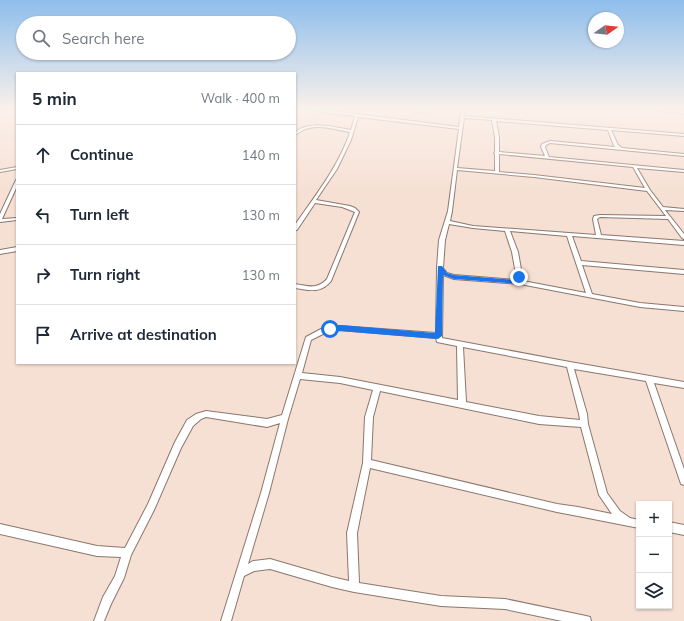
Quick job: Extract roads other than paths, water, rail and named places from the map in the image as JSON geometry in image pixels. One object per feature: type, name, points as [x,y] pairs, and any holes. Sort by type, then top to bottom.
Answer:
[{"type":"street","points":[[297,221],[314,201],[338,165],[350,138]]},
{"type":"street","points":[[460,138],[448,222],[442,240],[439,340],[684,386]]},
{"type":"street","points":[[497,138],[497,173]]},
{"type":"street","points":[[611,138],[614,147]]},
{"type":"street","points":[[547,158],[543,147],[544,144],[548,142],[614,147],[683,156]]},
{"type":"street","points":[[496,153],[684,170]]},
{"type":"street","points":[[634,166],[648,190],[684,237]]},
{"type":"street","points":[[0,171],[16,168]]},
{"type":"street","points":[[455,169],[616,185],[648,190]]},
{"type":"street","points":[[0,220],[15,191]]},
{"type":"street","points":[[296,286],[315,289],[322,288],[330,280],[357,212],[353,208],[314,201]]},
{"type":"street","points":[[662,208],[684,210]]},
{"type":"street","points":[[599,237],[596,217],[669,218]]},
{"type":"street","points":[[0,220],[16,218]]},
{"type":"street","points":[[448,222],[473,227],[684,243]]},
{"type":"street","points":[[507,230],[513,245],[520,282]]},
{"type":"street","points":[[569,235],[590,295]]},
{"type":"street","points":[[0,252],[16,249]]},
{"type":"street","points":[[579,263],[684,272]]},
{"type":"street","points":[[440,268],[445,274],[454,277],[520,282],[640,305],[684,309]]},
{"type":"street","points":[[226,621],[265,493],[284,418],[308,339],[319,332],[340,328],[438,336]]},
{"type":"street","points":[[460,345],[462,404]]},
{"type":"street","points":[[570,365],[584,414],[584,424],[603,495],[616,517]]},
{"type":"street","points":[[298,376],[340,380],[539,420],[584,424]]},
{"type":"street","points":[[649,379],[684,481]]},
{"type":"street","points":[[354,586],[352,533],[367,464],[369,418],[377,388]]},
{"type":"street","points":[[99,621],[106,601],[119,578],[127,553],[151,507],[178,445],[190,423],[199,416],[206,414],[267,423],[284,418]]},
{"type":"street","points":[[367,464],[528,502],[616,517],[636,523]]},
{"type":"street","points":[[672,528],[684,530]]},
{"type":"street","points":[[0,529],[97,551],[127,553]]},
{"type":"street","points":[[240,573],[252,566],[270,564],[332,582],[354,586],[441,601],[505,604],[586,621]]}]
